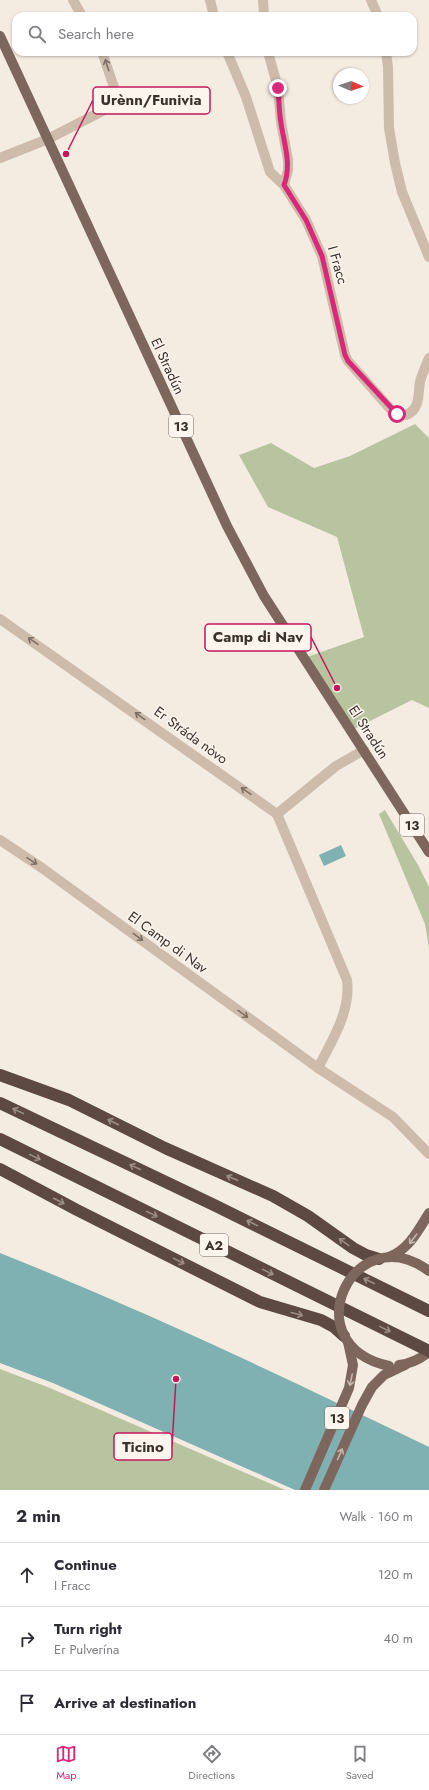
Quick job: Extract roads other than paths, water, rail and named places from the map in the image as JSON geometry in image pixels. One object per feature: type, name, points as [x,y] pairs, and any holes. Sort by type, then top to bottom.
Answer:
[{"type":"highway","points":[[0,1075],[69,1100],[186,1158],[273,1196],[308,1216],[353,1248],[366,1255],[384,1258]]},
{"type":"highway","name":"A2","points":[[0,1103],[214,1204],[429,1311]]},
{"type":"highway","name":"A2","points":[[0,1140],[429,1351]]},
{"type":"highway","points":[[0,1169],[260,1302],[321,1320],[334,1327],[346,1339]]},
{"type":"main road","name":"El Stradún","points":[[0,36],[242,555],[264,596],[429,852]]},
{"type":"main road","points":[[429,1213],[406,1246],[399,1253],[364,1265],[356,1272],[343,1289],[338,1304],[339,1320],[346,1339],[359,1354],[373,1362],[389,1366],[405,1365],[421,1359],[429,1351]]},
{"type":"main road","points":[[384,1258],[404,1258],[418,1263],[429,1271]]},
{"type":"main road","name":"13","points":[[305,1490],[349,1388],[353,1365],[346,1339]]},
{"type":"main road","name":"13","points":[[324,1490],[370,1390],[384,1375],[405,1365]]},
{"type":"street","points":[[73,0],[80,12]]},
{"type":"street","points":[[210,0],[213,12]]},
{"type":"street","points":[[263,0],[264,12]]},
{"type":"street","points":[[371,0],[376,12]]},
{"type":"street","points":[[0,158],[48,139],[114,105],[116,96],[103,56]]},
{"type":"street","name":"I Fracc","points":[[230,56],[246,97],[267,166],[274,177],[284,185],[306,220],[322,256],[345,355],[348,361],[393,412],[406,415],[414,410],[417,405],[420,382],[429,358]]},
{"type":"street","points":[[269,56],[278,88],[281,122],[288,160],[288,170],[284,185]]},
{"type":"street","points":[[387,56],[389,128],[396,168],[402,192],[429,257]]},
{"type":"street","name":"Er Stráda nòvo","points":[[0,619],[277,814]]},
{"type":"street","points":[[318,1068],[346,1008],[348,989],[347,980],[277,814],[336,766],[364,750]]},
{"type":"street","name":"El Camp di Nav","points":[[0,840],[42,868],[318,1068],[393,1117],[429,1154]]},
{"type":"water","points":[[341,845],[346,856],[324,866],[319,855]]},
{"type":"water","points":[[0,1253],[163,1322],[429,1447],[429,1490],[295,1490],[53,1383],[0,1363]]},
{"type":"place","name":"Urènn/Funivia","points":[[66,154]]},
{"type":"place","name":"Camp di Nav","points":[[337,688]]},
{"type":"place","name":"Ticino","points":[[176,1379]]}]
